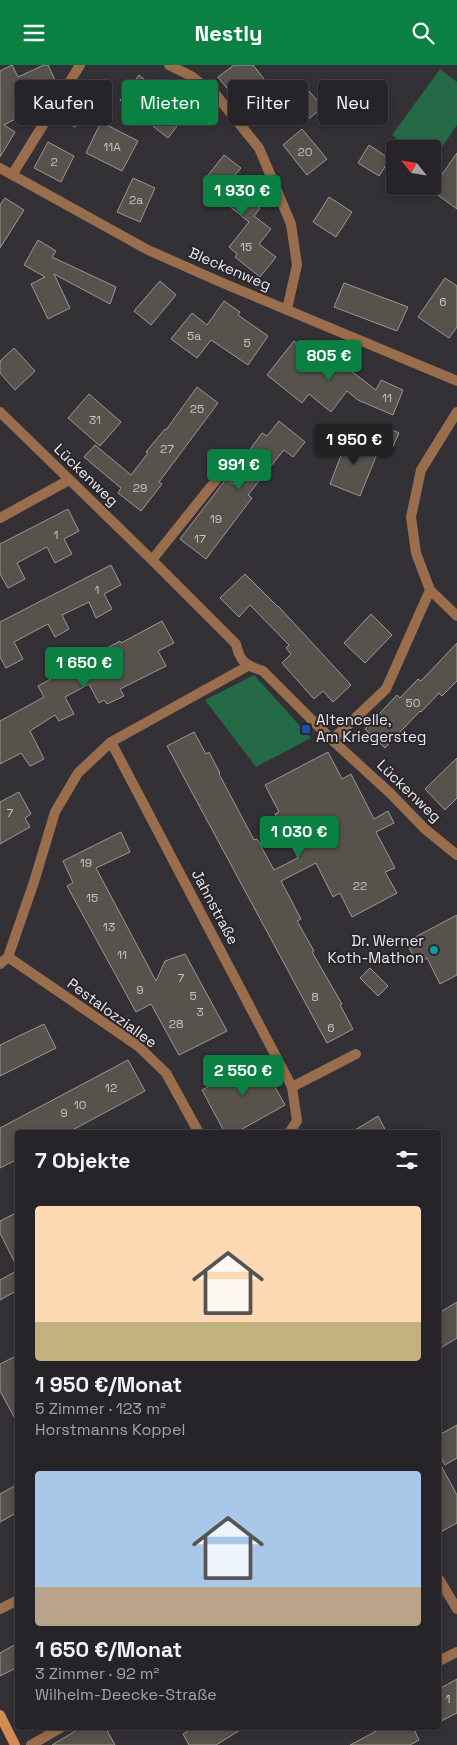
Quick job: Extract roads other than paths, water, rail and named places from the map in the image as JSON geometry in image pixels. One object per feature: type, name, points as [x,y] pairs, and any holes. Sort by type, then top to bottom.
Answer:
[{"type":"street","points":[[12,175],[80,65]]},
{"type":"street","points":[[169,65],[191,76],[216,95],[258,148],[291,224],[297,265],[287,309]]},
{"type":"street","name":"Bleckenweg","points":[[0,168],[148,250],[457,381]]},
{"type":"street","name":"Lückenweg","points":[[0,412],[236,644],[238,656],[248,666],[263,671],[425,829],[457,855]]},
{"type":"street","points":[[457,412],[421,470],[411,517],[416,553],[430,590],[457,616]]},
{"type":"street","points":[[152,560],[228,465]]},
{"type":"street","points":[[0,517],[69,480]]},
{"type":"street","points":[[332,740],[386,689],[430,590]]},
{"type":"street","points":[[4,960],[34,883],[55,812],[78,773],[111,742],[248,666]]},
{"type":"street","name":"Jahnstraße","points":[[111,742],[292,1087],[297,1121],[290,1130]]},
{"type":"street","name":"Pestalozziallee","points":[[4,960],[138,1046],[166,1073],[198,1130]]},
{"type":"street","points":[[292,1087],[356,1054]]},
{"type":"street","points":[[441,1582],[457,1609]]},
{"type":"street","points":[[0,1609],[15,1601]]},
{"type":"street","points":[[441,1660],[457,1651]]},
{"type":"street","points":[[0,1715],[15,1745]]},
{"type":"street","points":[[31,1745],[57,1730]]},
{"type":"place","name":"Altencelle, Am Kriegersteg","points":[[306,729]]},
{"type":"place","name":"Dr. Werner Koth-Mathon","points":[[434,950]]}]
